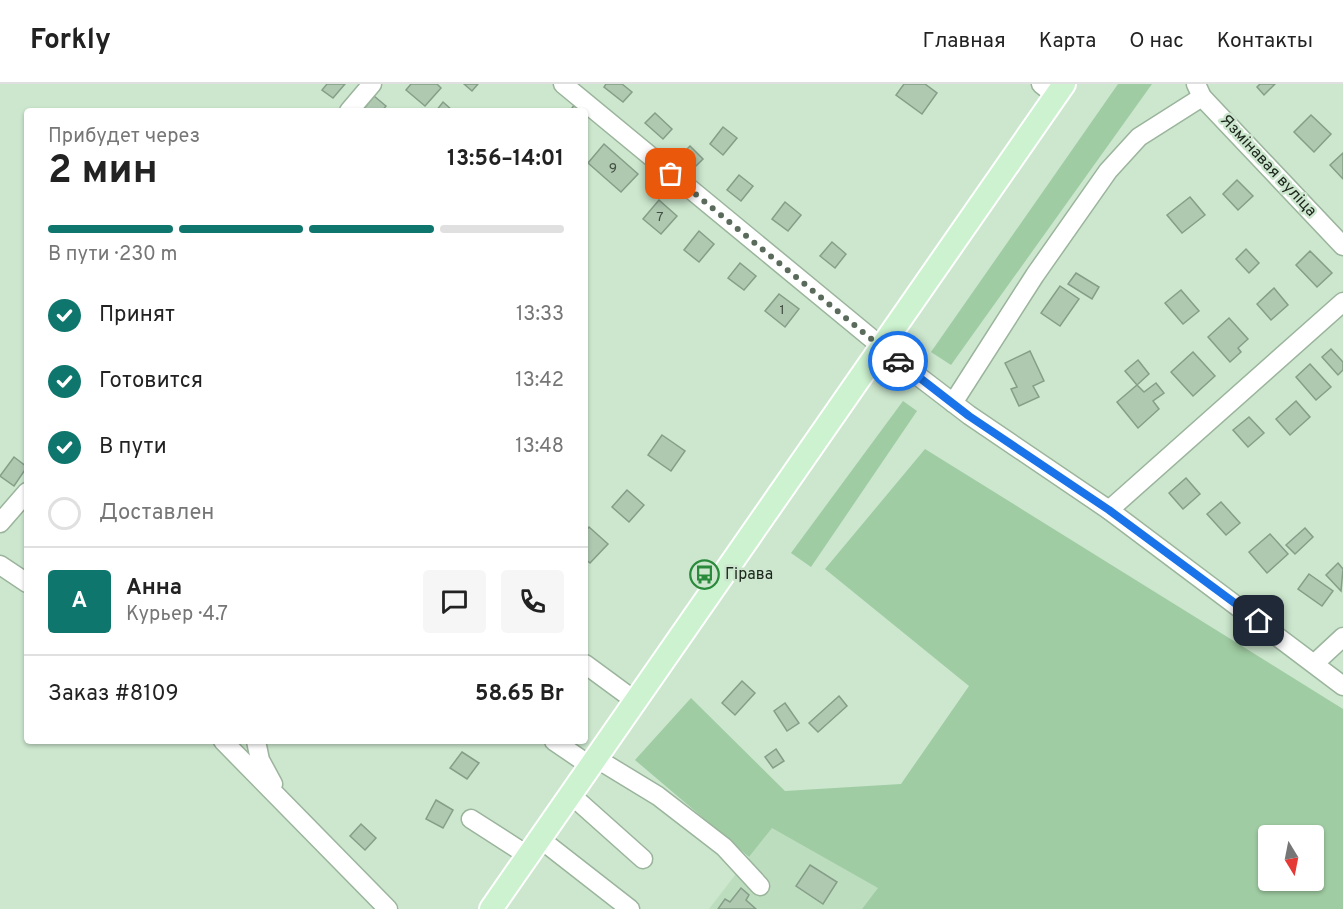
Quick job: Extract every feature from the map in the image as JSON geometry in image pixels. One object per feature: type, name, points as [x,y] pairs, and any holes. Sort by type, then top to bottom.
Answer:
[{"type":"main road","points":[[491,909],[569,793],[881,347],[1054,88]]},
{"type":"street","points":[[352,108],[372,84]]},
{"type":"street","points":[[563,84],[881,347],[953,403],[1109,510],[1343,686]]},
{"type":"street","points":[[953,403],[1035,275],[1108,171],[1139,137],[1199,90]]},
{"type":"street","name":"Язмінавая вуліца","points":[[1199,90],[1343,246]]},
{"type":"street","points":[[1109,510],[1343,302]]},
{"type":"street","points":[[0,524],[24,496]]},
{"type":"street","points":[[0,565],[24,581]]},
{"type":"street","points":[[1315,663],[1343,637]]},
{"type":"street","points":[[588,666],[634,700]]},
{"type":"street","points":[[226,744],[388,909]]},
{"type":"street","points":[[257,744],[260,760],[284,804]]},
{"type":"street","points":[[560,744],[658,796],[724,847],[760,886]]},
{"type":"street","points":[[569,793],[644,859]]},
{"type":"street","points":[[471,819],[533,847],[630,909]]},
{"type":"shaded area","points":[[1118,84],[1152,84],[951,365],[931,352]]},
{"type":"shaded area","points":[[903,401],[917,411],[811,567],[791,553]]},
{"type":"shaded area","points":[[925,449],[1343,709],[1343,909],[862,909],[878,888],[772,828],[749,857],[635,760],[691,698],[785,791],[901,784],[969,686],[825,569]]},
{"type":"shaded area","points":[[772,827],[879,888],[862,909],[709,909]]},
{"type":"building","points":[[327,84],[345,84],[333,98],[322,90]]},
{"type":"building","points":[[411,84],[437,84],[441,88],[425,106],[406,90]]},
{"type":"building","points":[[464,84],[478,84],[472,91]]},
{"type":"building","points":[[606,84],[622,84],[632,92],[623,102],[604,87]]},
{"type":"building","points":[[904,84],[925,84],[937,93],[922,114],[896,95]]},
{"type":"building","points":[[1260,84],[1275,84],[1264,95],[1257,87]]},
{"type":"building","points":[[374,96],[386,106],[384,108],[364,108]]},
{"type":"building","points":[[443,102],[450,108],[438,108]]},
{"type":"building","points":[[655,113],[672,129],[663,139],[645,123]]},
{"type":"building","points":[[1311,115],[1331,134],[1314,152],[1294,132]]},
{"type":"building","points":[[723,127],[737,138],[723,155],[710,144]]},
{"type":"building","points":[[604,144],[638,174],[621,192],[588,163]]},
{"type":"building","points":[[690,146],[703,159],[696,166],[683,153]]},
{"type":"building","points":[[1343,153],[1343,179],[1330,165]]},
{"type":"building","points":[[739,175],[753,186],[741,201],[727,190]]},
{"type":"building","points":[[1237,180],[1253,196],[1238,210],[1223,194]]},
{"type":"building","points":[[1190,197],[1205,215],[1182,233],[1167,215]]},
{"type":"building","points":[[659,200],[677,216],[661,234],[643,219]]},
{"type":"building","points":[[785,202],[801,215],[788,231],[772,219]]},
{"type":"building","points":[[699,231],[714,244],[699,262],[684,250]]},
{"type":"building","points":[[832,242],[846,254],[835,268],[820,256]]},
{"type":"building","points":[[1246,249],[1259,263],[1249,273],[1236,259]]},
{"type":"building","points":[[1310,251],[1332,273],[1317,287],[1296,265]]},
{"type":"building","points":[[740,263],[756,276],[744,290],[728,278]]},
{"type":"building","points":[[1076,273],[1099,287],[1092,299],[1068,284]]},
{"type":"building","points":[[1060,286],[1079,299],[1060,326],[1041,313]]},
{"type":"building","points":[[1274,288],[1288,305],[1271,320],[1257,304]]},
{"type":"building","points":[[1181,290],[1199,311],[1183,324],[1165,303]]},
{"type":"building","points":[[779,294],[799,309],[785,327],[765,311]]},
{"type":"building","points":[[1229,318],[1248,339],[1238,348],[1241,352],[1230,362],[1208,337]]},
{"type":"building","points":[[1331,349],[1343,362],[1343,370],[1338,375],[1322,357]]},
{"type":"building","points":[[1030,351],[1044,381],[1033,386],[1039,397],[1019,406],[1011,389],[1017,387],[1005,363]]},
{"type":"building","points":[[1193,352],[1215,376],[1193,396],[1171,372]]},
{"type":"building","points":[[1138,360],[1149,374],[1137,385],[1125,371]]},
{"type":"building","points":[[1310,364],[1331,387],[1316,400],[1296,377]]},
{"type":"building","points":[[1156,383],[1164,393],[1153,401],[1159,409],[1138,428],[1117,402],[1137,385],[1144,392]]},
{"type":"building","points":[[1296,401],[1310,417],[1290,435],[1276,419]]},
{"type":"building","points":[[1249,417],[1264,433],[1248,447],[1233,430]]},
{"type":"building","points":[[662,435],[685,451],[671,471],[648,455]]},
{"type":"building","points":[[14,457],[24,465],[24,471],[14,486],[0,476]]},
{"type":"building","points":[[1186,478],[1200,494],[1183,509],[1169,493]]},
{"type":"building","points":[[627,490],[644,505],[629,522],[612,507]]},
{"type":"building","points":[[1221,502],[1240,523],[1226,535],[1207,514]]},
{"type":"building","points":[[588,528],[608,544],[590,563],[588,561]]},
{"type":"building","points":[[1305,528],[1313,537],[1295,554],[1286,545]]},
{"type":"building","points":[[1270,534],[1288,554],[1267,573],[1249,552]]},
{"type":"building","points":[[1338,563],[1343,569],[1341,591],[1326,575]]},
{"type":"building","points":[[1309,574],[1333,591],[1322,606],[1298,589]]},
{"type":"building","points":[[742,681],[755,693],[735,715],[722,703]]},
{"type":"building","points":[[839,696],[847,706],[818,732],[809,723]]},
{"type":"building","points":[[785,703],[799,723],[787,731],[774,711]]},
{"type":"building","points":[[776,749],[784,761],[773,768],[765,757]]},
{"type":"building","points":[[462,752],[479,763],[467,779],[450,768]]},
{"type":"building","points":[[436,800],[453,810],[443,828],[426,819]]},
{"type":"building","points":[[361,824],[376,838],[365,850],[350,836]]},
{"type":"building","points":[[810,865],[837,882],[823,904],[796,886]]},
{"type":"building","points":[[741,888],[749,895],[746,900],[756,909],[718,909],[725,899],[730,902]]},
{"type":"way so far","points":[[671,174],[898,361]]},
{"type":"place","name":"Гірава","points":[[704,575]]},
{"type":"route","points":[[898,361],[969,416],[1109,510],[1259,621]]}]
